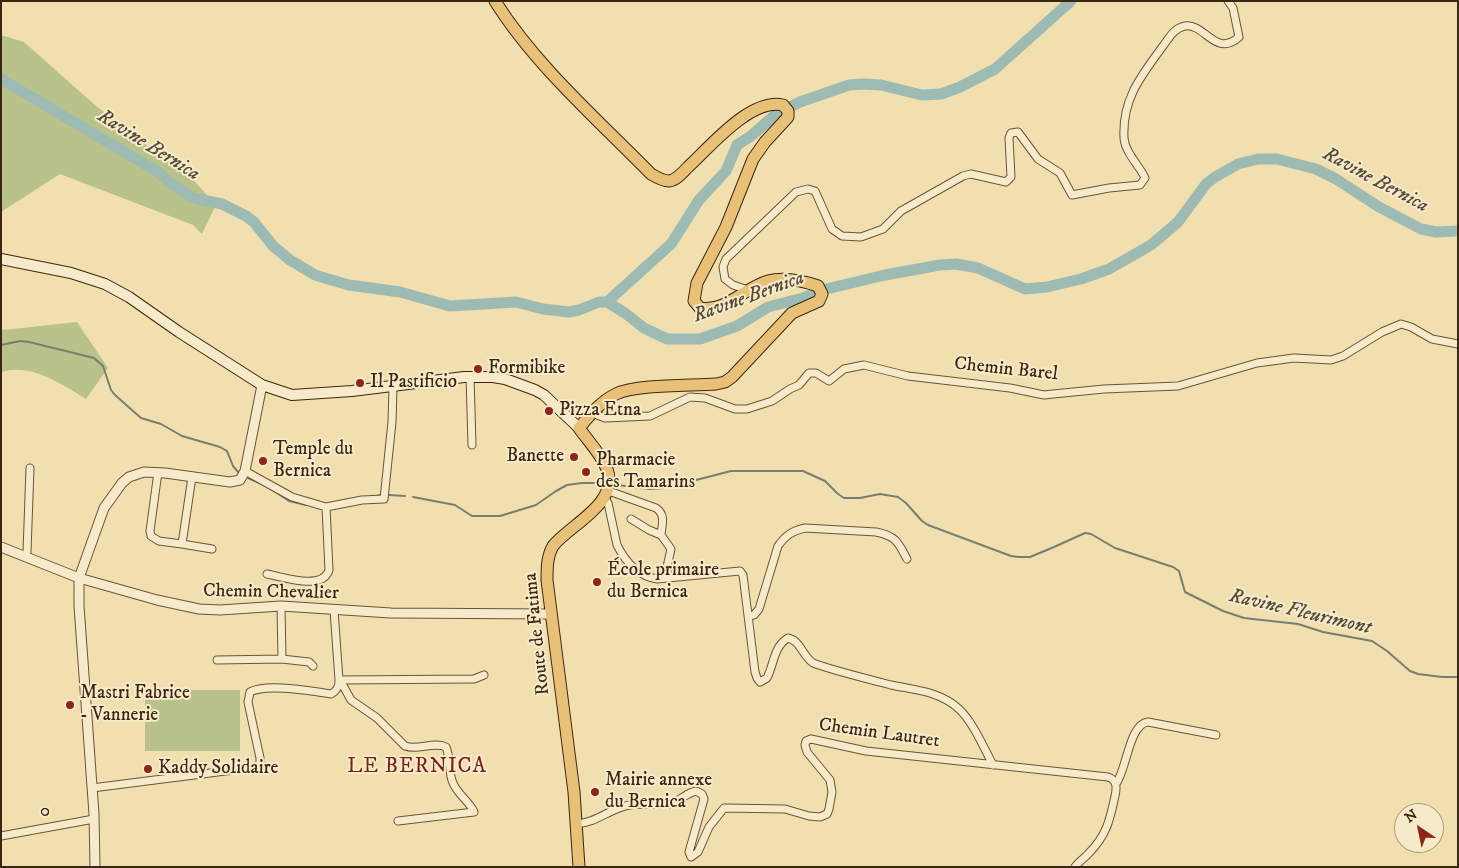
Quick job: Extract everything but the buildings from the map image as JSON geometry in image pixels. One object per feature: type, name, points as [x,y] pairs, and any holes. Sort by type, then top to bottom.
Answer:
[{"type":"main road","points":[[495,1],[516,32],[556,78],[651,174],[664,180],[676,178],[727,129],[752,113],[776,104],[783,105],[788,110],[788,117],[765,142],[753,159],[726,227],[697,283],[694,301],[700,308],[710,309],[769,281],[778,280],[795,280],[818,286],[822,294],[819,301],[792,313],[732,378],[725,382],[635,389],[616,394],[592,413],[579,428]]},
{"type":"main road","points":[[1,259],[72,273],[104,284],[129,297],[178,332],[262,385],[292,394],[393,387],[470,376],[505,379],[536,390],[544,395],[579,428],[599,456],[607,470],[609,480],[605,493]]},
{"type":"main road","name":"Route de Fatima","points":[[579,867],[573,784],[547,580],[550,554],[553,547],[582,522],[605,493]]},
{"type":"street","points":[[748,290],[734,286],[725,279],[722,267],[726,259],[796,192],[808,188],[815,191],[832,229],[842,236],[862,236],[882,228],[901,211],[963,176],[971,174],[1006,182],[1011,178],[1009,138],[1011,133],[1018,132],[1038,159],[1060,173],[1072,195],[1109,188],[1140,185],[1145,178],[1124,141],[1125,116],[1138,79],[1176,29],[1186,26],[1199,30],[1212,40],[1222,44],[1233,42],[1239,37],[1233,8],[1228,1]]},
{"type":"street","name":"Chemin Barel","points":[[592,413],[605,418],[650,416],[690,397],[705,398],[735,410],[747,409],[781,396],[799,385],[809,373],[816,372],[829,381],[844,369],[864,365],[908,376],[1010,388],[1044,395],[1104,389],[1178,386],[1257,363],[1294,358],[1331,360],[1342,356],[1387,329],[1401,324],[1411,327],[1432,339],[1458,344]]},
{"type":"street","points":[[470,376],[472,445]]},
{"type":"street","points":[[95,867],[94,819],[79,606],[79,578],[104,508],[122,483],[129,477],[144,472],[158,472],[230,482],[240,480],[245,471],[262,385]]},
{"type":"street","points":[[245,471],[292,497],[326,507],[384,499],[392,422],[393,387]]},
{"type":"street","points":[[24,557],[27,552],[30,468]]},
{"type":"street","points":[[158,472],[150,531],[151,536],[160,541],[212,549]]},
{"type":"street","points":[[182,544],[192,477]]},
{"type":"street","points":[[661,535],[663,515],[656,508],[620,495],[605,493],[617,545],[624,558],[646,577],[657,579],[740,571],[743,575],[755,672],[760,682],[767,678],[778,647],[782,642],[788,638],[794,640],[806,658],[813,662],[864,678],[923,690],[947,700],[960,710],[969,722],[993,765]]},
{"type":"street","points":[[267,574],[312,582],[323,580],[328,576],[326,507]]},
{"type":"street","points":[[631,519],[648,530],[661,535],[672,549],[667,567],[668,578]]},
{"type":"street","points":[[748,616],[754,615],[759,609],[778,546],[784,537],[796,530],[805,528],[885,534],[895,539],[907,559]]},
{"type":"street","name":"Chemin Chevalier","points":[[1,547],[79,578],[157,600],[199,609],[220,610],[281,606],[442,614],[551,614]]},
{"type":"street","points":[[281,606],[282,659]]},
{"type":"street","points":[[92,788],[257,767],[260,763],[260,758],[248,702],[250,692],[258,689],[282,688],[331,694],[338,689],[334,610]]},
{"type":"street","points":[[217,660],[282,659],[309,662],[313,666]]},
{"type":"street","points":[[339,680],[474,679],[484,675]]},
{"type":"street","points":[[339,680],[351,700],[377,718],[405,746],[410,748],[440,744],[446,747],[454,786],[474,812],[398,821]]},
{"type":"street","points":[[1075,867],[1089,853],[1109,825],[1116,784],[1124,768],[1136,730],[1143,722],[1216,735]]},
{"type":"street","name":"Chemin Lautret","points":[[576,824],[586,824],[595,821],[619,808],[636,803],[667,804],[676,802],[689,793],[696,791],[702,794],[704,799],[689,852],[691,857],[698,852],[709,828],[724,808],[785,809],[820,817],[827,814],[830,809],[832,792],[830,780],[807,752],[806,741],[811,739],[866,751],[1108,777],[1113,778],[1116,784]]},
{"type":"street","name":"0","points":[[1,836],[94,819]]},
{"type":"green space","points":[[1,35],[24,42],[95,105],[189,175],[216,205],[202,234],[193,225],[60,174],[1,212]]},
{"type":"green space","points":[[77,322],[108,368],[86,399],[45,376],[23,370],[1,372],[1,329]]},
{"type":"green space","points":[[145,690],[240,690],[240,751],[145,751]]},
{"type":"waterway","points":[[607,302],[671,244],[699,200],[726,171],[737,145],[751,136],[776,114],[800,102],[849,85],[881,85],[922,95],[941,94],[960,87],[995,69],[1071,1]]},
{"type":"waterway","name":"Ravine Bernica","points":[[1,79],[158,172],[193,198],[222,204],[246,216],[254,222],[273,246],[290,260],[315,275],[349,285],[400,292],[450,306],[516,302],[543,309],[569,312],[599,302],[607,302],[644,328],[667,339],[700,339],[737,326],[768,307],[803,298],[822,290],[885,275],[940,265],[956,264],[978,268],[1025,289],[1047,287],[1081,279],[1109,269],[1151,245],[1178,222],[1206,184],[1238,164],[1258,159],[1277,159],[1316,169],[1336,179],[1379,207],[1421,229],[1436,232],[1458,231]]},
{"type":"waterway","name":"Ravine Fleurimont","points":[[1,345],[20,341],[29,342],[94,358],[103,366],[111,390],[141,418],[161,424],[182,436],[220,447],[227,451],[233,466],[239,473]]},
{"type":"waterway","name":"Ravine Fleurimont","points":[[617,485],[650,489],[665,488],[731,471],[803,471],[825,481],[844,498],[860,498],[880,494],[898,497],[928,525],[1011,556],[1030,557],[1085,533],[1091,534],[1115,548],[1173,567],[1179,571],[1185,592],[1223,611],[1244,618],[1298,624],[1323,632],[1372,641],[1410,671],[1418,674],[1458,677]]},
{"type":"waterway","name":"Ravine Fleurimont","points":[[248,478],[264,485]]},
{"type":"waterway","name":"Ravine Fleurimont","points":[[413,497],[455,505],[472,516],[500,516],[536,505],[567,485],[602,483]]},
{"type":"waterway","name":"Ravine Fleurimont","points":[[268,487],[289,501],[306,505]]},
{"type":"waterway","name":"Ravine Fleurimont","points":[[373,497],[380,495]]},
{"type":"waterway","name":"Ravine Fleurimont","points":[[389,495],[405,496]]},
{"type":"place","name":"Formibike","points":[[478,369]]},
{"type":"place","name":"Il Pastificio","points":[[360,383]]},
{"type":"place","name":"Pizza Etna","points":[[549,411]]},
{"type":"place","name":"Banette","points":[[574,457]]},
{"type":"place","name":"Temple du Bernica","points":[[263,461]]},
{"type":"place","name":"Pharmacie des Tamarins","points":[[586,472]]},
{"type":"place","name":"École primaire du Bernica","points":[[597,582]]},
{"type":"place","name":"Mastri Fabrice - Vannerie","points":[[70,705]]},
{"type":"place","name":"Kaddy Solidaire","points":[[148,769]]},
{"type":"place","name":"Mairie annexe du Bernica","points":[[595,792]]},
{"type":"district","name":"LE BERNICA","points":[[417,768]]}]
